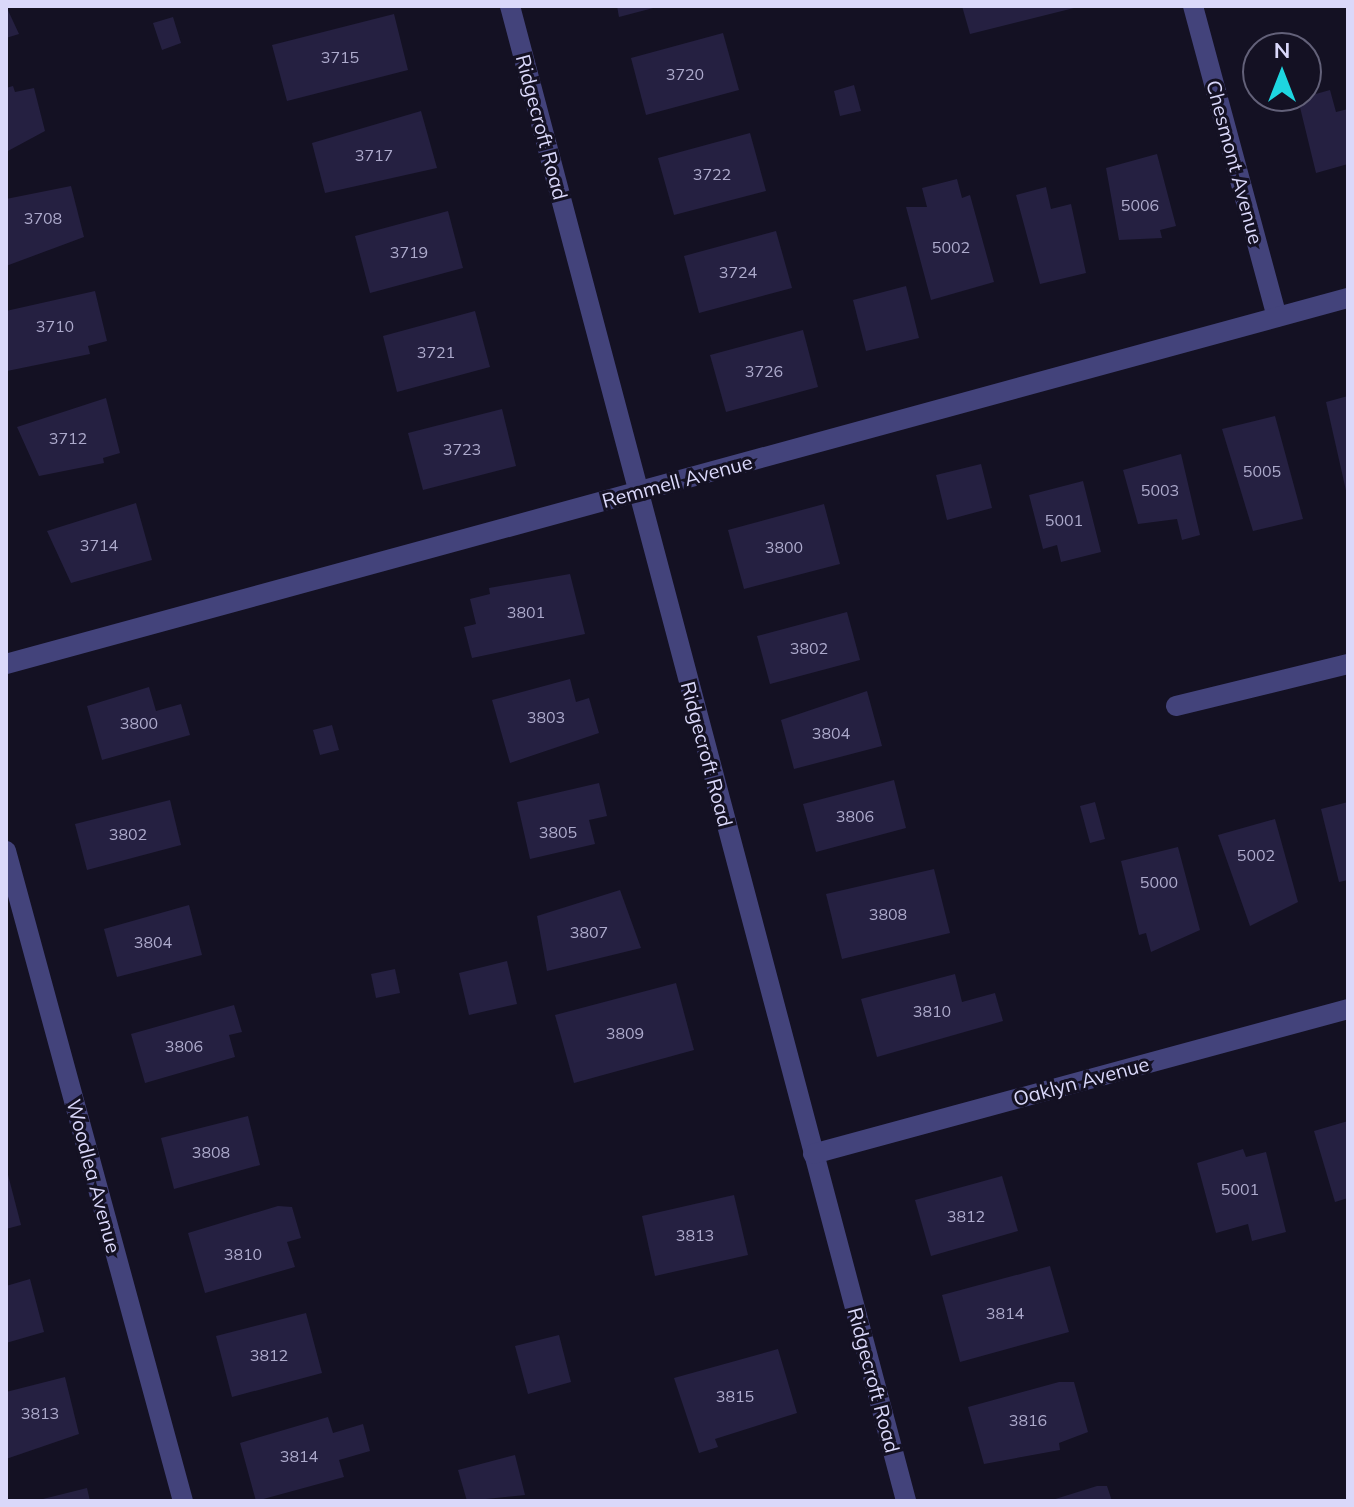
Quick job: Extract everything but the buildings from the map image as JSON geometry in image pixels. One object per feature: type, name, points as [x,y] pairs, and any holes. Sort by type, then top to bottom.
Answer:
[{"type":"street","name":"Ridgecroft Road","points":[[510,6],[906,1501]]},
{"type":"street","name":"Chesmont Avenue","points":[[1193,6],[1277,317]]},
{"type":"street","name":"Remmell Avenue","points":[[6,664],[1348,298]]},
{"type":"street","points":[[1176,706],[1348,664]]},
{"type":"street","name":"Woodlea Avenue","points":[[6,851],[183,1501]]},
{"type":"street","name":"Oaklyn Avenue","points":[[813,1154],[1348,1009]]}]
